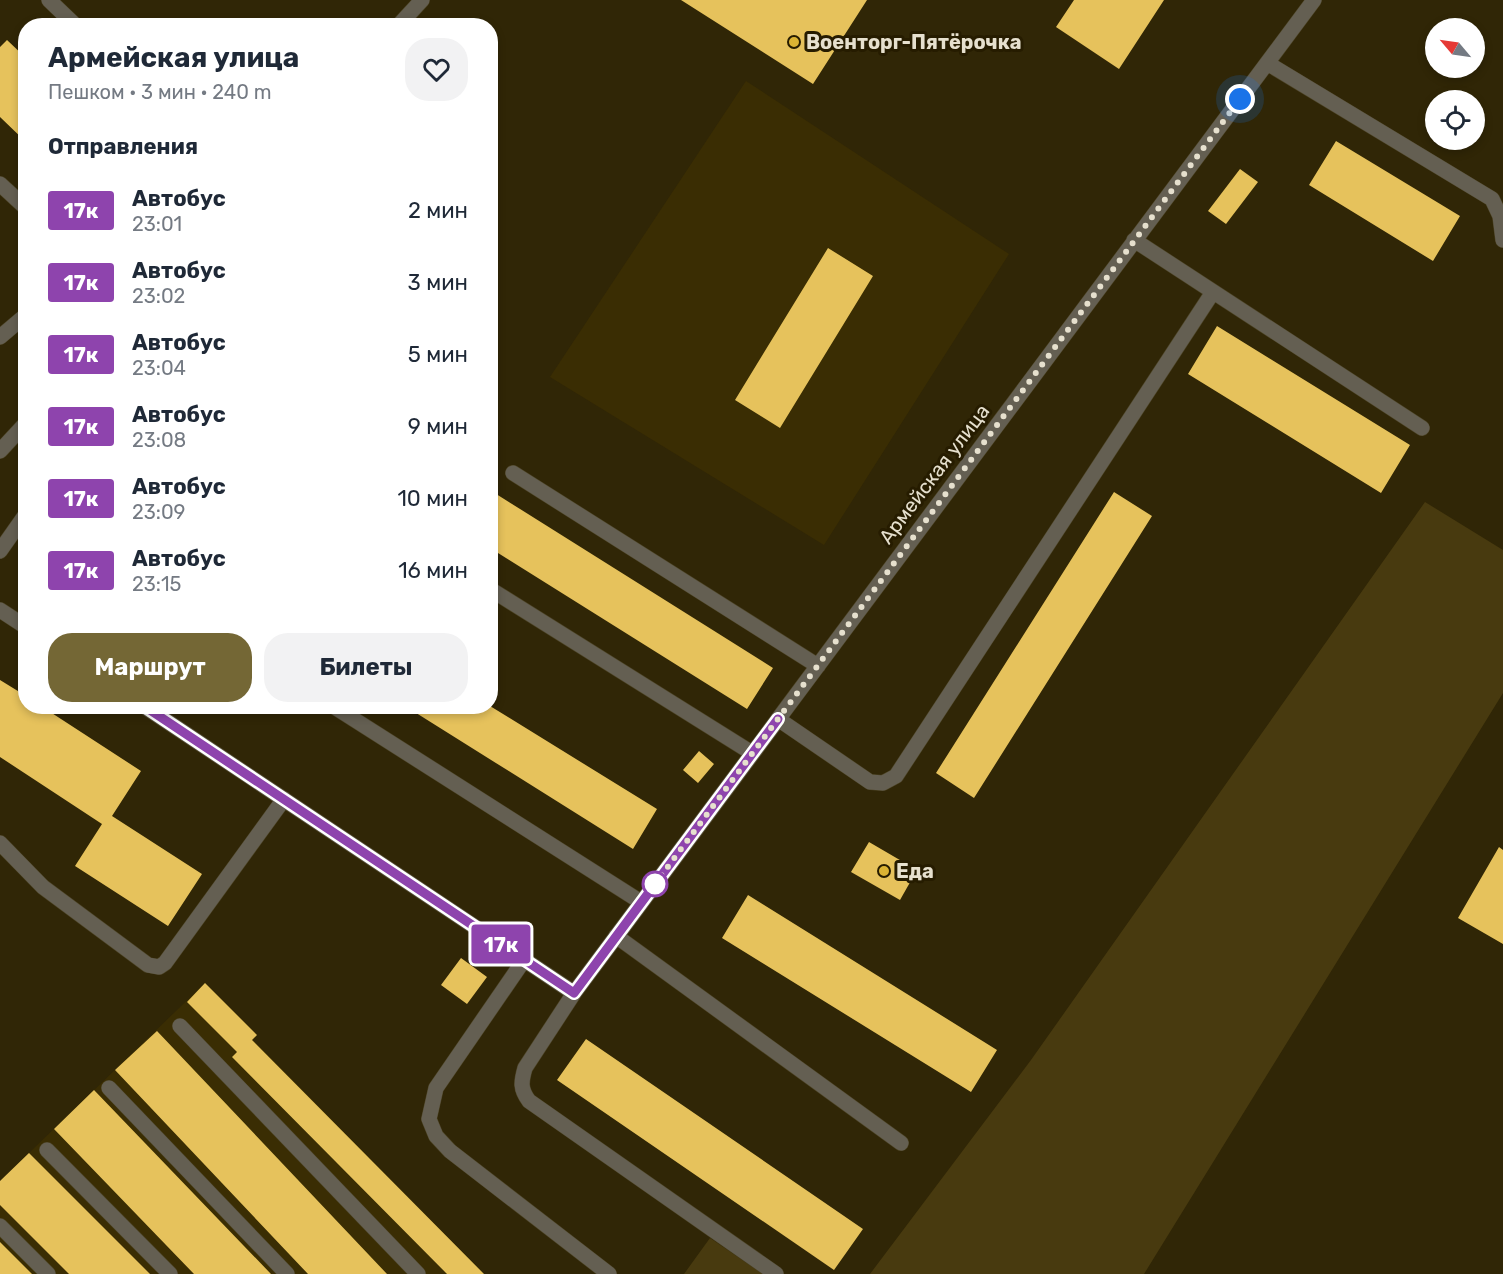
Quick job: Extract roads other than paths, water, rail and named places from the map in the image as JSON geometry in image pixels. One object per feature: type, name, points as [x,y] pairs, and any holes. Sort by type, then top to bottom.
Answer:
[{"type":"street","points":[[49,0],[68,18]]},
{"type":"street","points":[[405,18],[422,0]]},
{"type":"street","name":"Армейская улица","points":[[776,1274],[530,1101],[523,1092],[521,1082],[525,1068],[574,993],[641,902],[1314,0]]},
{"type":"street","points":[[1267,63],[1492,199],[1500,216],[1503,240]]},
{"type":"street","points":[[0,184],[18,201]]},
{"type":"street","points":[[1134,240],[1422,428]]},
{"type":"street","points":[[778,719],[870,782],[883,783],[896,776],[1213,292]]},
{"type":"street","points":[[0,337],[18,322]]},
{"type":"street","points":[[0,451],[18,432]]},
{"type":"street","points":[[513,473],[818,666]]},
{"type":"street","points":[[0,551],[18,525]]},
{"type":"street","points":[[498,595],[752,753]]},
{"type":"street","points":[[0,610],[18,622]]},
{"type":"street","points":[[156,714],[574,993]]},
{"type":"street","points":[[346,714],[641,902]]},
{"type":"street","points":[[0,843],[42,887],[148,965],[159,967],[165,963],[284,799]]},
{"type":"street","points":[[616,936],[901,1143]]},
{"type":"street","points":[[524,960],[436,1088],[429,1119],[436,1136],[450,1151],[606,1273]]},
{"type":"street","points":[[180,1026],[418,1274]]},
{"type":"street","points":[[109,1088],[287,1274]]},
{"type":"street","points":[[47,1150],[170,1274]]},
{"type":"street","points":[[0,1226],[48,1274]]},
{"type":"place","name":"Военторг-Пятёрочка","points":[[794,42]]},
{"type":"place","name":"Еда","points":[[884,871]]}]
